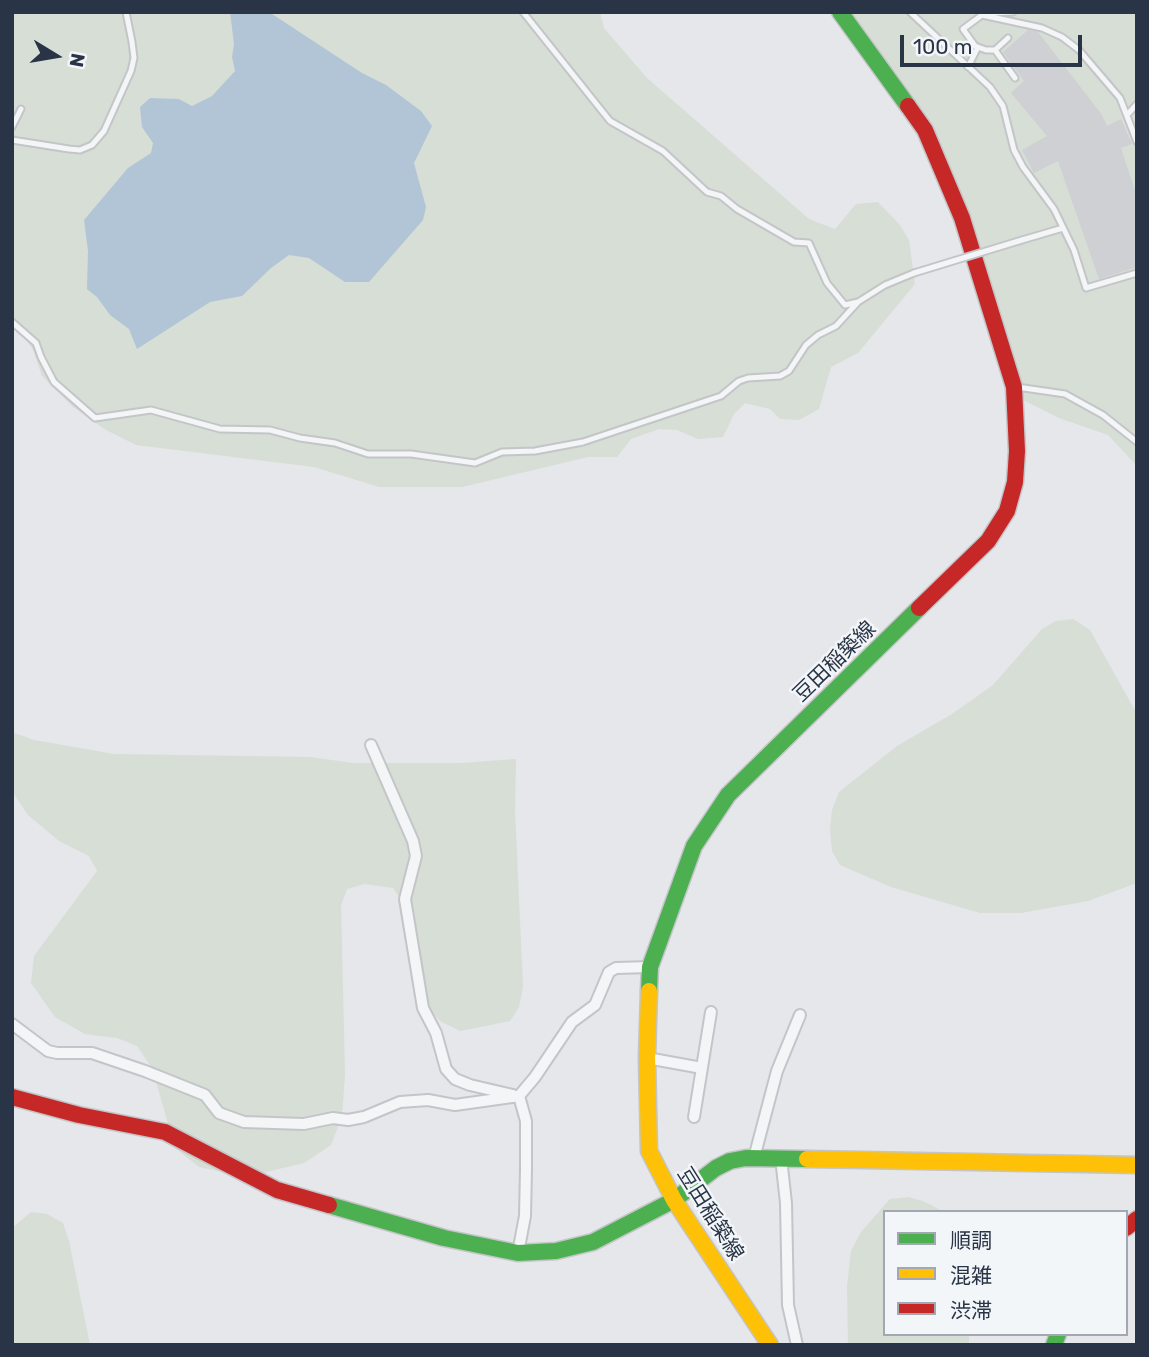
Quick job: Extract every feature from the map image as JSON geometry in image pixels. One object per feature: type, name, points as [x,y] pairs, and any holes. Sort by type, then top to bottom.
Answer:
[{"type":"main road","name":"豆田稲築線","points":[[770,1345],[674,1200],[649,1151],[647,1058],[650,967],[671,902],[694,846],[728,795],[988,541],[1007,510],[1015,482],[1017,451],[1014,387],[962,218],[925,130],[840,12]]},
{"type":"main road","points":[[12,1097],[79,1115],[165,1132],[277,1190],[444,1238],[518,1254],[556,1251],[593,1242],[674,1200],[716,1168],[730,1161],[782,1158],[1137,1165]]},
{"type":"street","points":[[371,745],[413,841],[416,856],[405,899],[423,1008],[436,1033],[446,1069],[455,1079],[470,1085],[519,1096]]},
{"type":"street","points":[[12,1024],[48,1051],[92,1053],[145,1071],[205,1095],[219,1113],[244,1122],[304,1124],[333,1118],[348,1120],[364,1117],[400,1102],[428,1100],[456,1105],[519,1096],[572,1022],[595,1005],[609,972],[616,968],[650,967]]},
{"type":"street","points":[[694,1117],[712,1012]]},
{"type":"street","points":[[754,1158],[777,1071],[800,1015]]},
{"type":"street","points":[[647,1058],[702,1068]]},
{"type":"street","points":[[518,1254],[525,1216],[526,1182],[526,1121],[519,1096]]},
{"type":"street","points":[[782,1158],[786,1203],[788,1305],[797,1345]]},
{"type":"lane","points":[[12,140],[80,150],[92,145],[104,131],[131,71],[134,58],[125,12]]},
{"type":"lane","points":[[523,12],[610,121],[663,151],[707,192],[722,196],[737,209],[794,242],[809,243],[835,295],[845,305],[858,302]]},
{"type":"lane","points":[[910,12],[990,87],[1003,106],[1014,150],[1054,209],[1074,250],[1086,288],[1137,273]]},
{"type":"lane","points":[[1008,38],[995,50],[986,50],[978,47],[963,29],[982,15],[1013,12]]},
{"type":"lane","points":[[989,14],[1042,28],[1079,50],[1120,98],[1137,142]]},
{"type":"lane","points":[[968,67],[978,47]]},
{"type":"lane","points":[[995,50],[1016,78]]},
{"type":"lane","points":[[1127,115],[1137,104]]},
{"type":"lane","points":[[12,127],[21,109]]},
{"type":"lane","points":[[12,322],[36,343],[54,382],[94,418],[151,410],[220,429],[270,430],[335,443],[368,454],[411,454],[475,463],[502,452],[535,451],[583,442],[721,397],[739,381],[780,376],[789,371],[806,345],[836,326],[858,302],[885,285],[914,273],[1063,228]]},
{"type":"lane","points":[[1014,387],[1065,394],[1103,415],[1137,442]]},
{"type":"shaded area","points":[[12,12],[600,12],[604,28],[647,78],[809,219],[835,229],[856,204],[878,202],[899,224],[909,240],[915,284],[858,353],[831,367],[819,409],[799,420],[780,419],[770,409],[745,403],[734,414],[723,437],[698,439],[677,430],[659,429],[631,439],[617,457],[588,457],[462,487],[379,487],[314,467],[136,445],[106,430],[73,407],[42,376],[33,350],[24,336],[12,329]]},
{"type":"shaded area","points":[[847,12],[1137,12],[1137,466],[1108,435],[1059,418],[1019,398],[930,128]]},
{"type":"shaded area","points":[[1073,619],[1090,630],[1137,714],[1137,883],[1088,901],[1021,913],[980,913],[891,887],[840,865],[832,851],[830,829],[832,810],[839,792],[897,746],[952,714],[993,685],[1042,629],[1056,621]]},
{"type":"shaded area","points":[[12,732],[34,740],[114,754],[310,757],[353,763],[462,763],[516,759],[515,811],[523,987],[519,1007],[510,1021],[460,1031],[440,1021],[421,999],[402,901],[393,888],[364,884],[347,889],[341,905],[345,1075],[342,1116],[331,1145],[304,1163],[245,1177],[199,1167],[175,1148],[152,1068],[137,1046],[117,1038],[85,1034],[55,1017],[31,983],[34,956],[97,871],[89,856],[59,841],[28,815],[12,791]]},
{"type":"shaded area","points":[[908,1197],[940,1210],[883,1210],[883,1336],[969,1336],[969,1345],[848,1345],[847,1286],[851,1251],[861,1232],[890,1199]]},
{"type":"shaded area","points":[[31,1212],[47,1214],[63,1223],[90,1345],[12,1345],[12,1228]]},
{"type":"water","points":[[230,12],[269,12],[362,73],[386,85],[421,111],[432,126],[414,163],[426,207],[423,220],[369,282],[345,282],[309,258],[289,255],[242,296],[210,302],[137,349],[129,329],[110,315],[97,297],[87,289],[88,251],[84,220],[128,168],[151,153],[153,143],[142,127],[140,107],[150,98],[179,99],[192,106],[212,96],[235,71]]},
{"type":"building","points":[[1028,30],[1038,32],[1102,115],[1107,126],[1121,119],[1132,144],[1121,148],[1137,197],[1137,267],[1099,279],[1058,161],[1034,173],[1022,150],[1047,136],[1011,93],[1024,81],[1003,52]]},
{"type":"traffic: fast","points":[[840,12],[908,106]]},
{"type":"traffic: fast","points":[[649,991],[650,967],[694,846],[728,795],[919,608]]},
{"type":"traffic: fast","points":[[329,1205],[444,1238],[518,1253],[556,1251],[593,1242],[674,1200],[716,1168],[730,1161],[746,1158],[807,1159]]},
{"type":"traffic: fast","points":[[1054,1345],[1057,1336]]},
{"type":"traffic: slow","points":[[649,991],[649,1151],[674,1200],[770,1345]]},
{"type":"traffic: slow","points":[[807,1159],[1137,1165]]},
{"type":"traffic: jam","points":[[908,106],[925,130],[962,218],[1014,387],[1017,451],[1015,482],[1007,511],[988,541],[919,608]]},
{"type":"traffic: jam","points":[[12,1097],[79,1115],[165,1132],[277,1190],[329,1205]]},
{"type":"traffic: jam","points":[[1128,1226],[1137,1219]]}]
